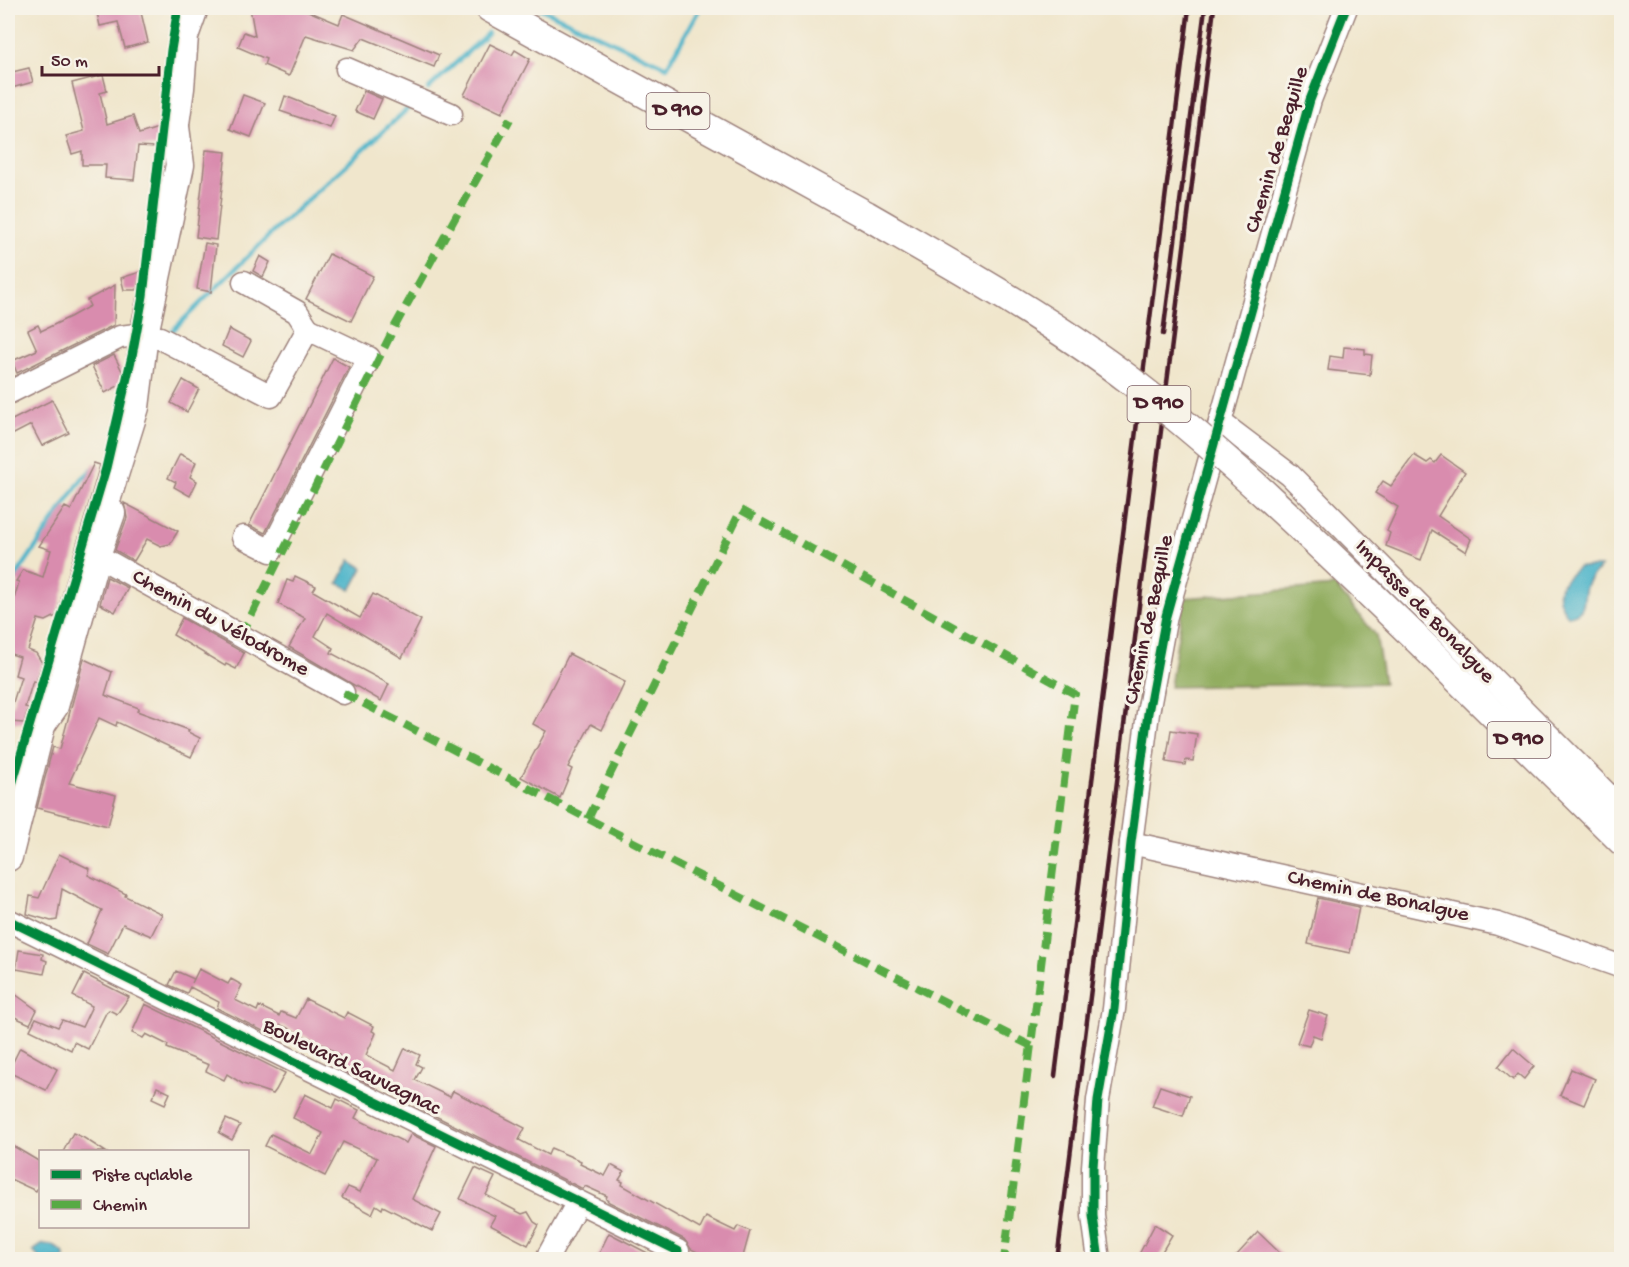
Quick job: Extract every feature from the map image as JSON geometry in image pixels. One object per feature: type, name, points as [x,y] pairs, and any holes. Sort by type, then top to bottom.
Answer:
[{"type":"main road","points":[[8,857],[44,722],[54,706],[63,667],[117,488],[116,471],[135,407],[153,369],[152,335],[163,239],[180,165],[175,127],[180,88],[191,59],[195,8]]},
{"type":"main road","name":"D 910","points":[[490,8],[866,215],[1036,315],[1130,380],[1238,470],[1417,639],[1622,841]]},
{"type":"main road","points":[[8,841],[18,814]]},
{"type":"street","name":"Chemin de Bequille","points":[[1099,1260],[1093,1216],[1093,1167],[1098,1100],[1113,1009],[1148,713],[1166,615],[1310,100],[1346,8]]},
{"type":"street","points":[[346,69],[451,114]]},
{"type":"street","points":[[243,537],[271,551],[369,358],[308,329],[297,312],[244,282]]},
{"type":"street","points":[[8,393],[120,337],[152,335],[271,396],[308,329]]},
{"type":"street","name":"Impasse de Bonalgue","points":[[1220,422],[1290,475],[1515,705],[1622,809]]},
{"type":"street","name":"Chemin du Vélodrome","points":[[100,543],[343,693]]},
{"type":"street","name":"Chemin de Bonalgue","points":[[1131,843],[1498,924],[1622,967]]},
{"type":"street","name":"Boulevard Sauvagnac","points":[[8,920],[578,1202],[676,1255]]},
{"type":"street","name":"Boulevard Sauvagnac","points":[[8,936],[66,948]]},
{"type":"street","points":[[546,1260],[578,1202]]},
{"type":"green space","points":[[1335,586],[1376,635],[1384,683],[1170,687],[1184,598]]},
{"type":"water","points":[[350,560],[363,568],[351,590],[338,583]]},
{"type":"water","points":[[1579,567],[1601,567],[1588,582],[1580,611],[1568,616],[1558,595],[1559,589]]},
{"type":"water","points":[[43,1244],[52,1245],[63,1252],[65,1259],[40,1259],[33,1251]]},
{"type":"building","points":[[96,8],[140,8],[148,42],[125,48],[118,22],[100,26]]},
{"type":"building","points":[[250,8],[301,8],[339,24],[343,14],[439,55],[434,67],[363,38],[354,50],[306,35],[289,76],[264,65],[266,59],[238,47],[244,32],[255,36]]},
{"type":"building","points":[[490,44],[512,55],[515,50],[530,59],[502,113],[464,95]]},
{"type":"building","points":[[29,68],[33,82],[8,89],[8,73]]},
{"type":"building","points":[[103,75],[107,91],[100,93],[107,124],[133,116],[139,134],[158,128],[156,147],[138,146],[134,180],[105,178],[106,165],[82,165],[82,151],[72,154],[66,136],[84,131],[72,83]]},
{"type":"building","points":[[364,91],[382,99],[373,119],[355,111]]},
{"type":"building","points":[[243,95],[265,103],[251,137],[230,129]]},
{"type":"building","points":[[285,96],[335,116],[330,128],[280,111]]},
{"type":"building","points":[[206,150],[226,152],[216,240],[196,237]]},
{"type":"building","points":[[205,243],[216,245],[211,292],[197,289]]},
{"type":"building","points":[[329,254],[373,276],[351,321],[306,299]]},
{"type":"building","points":[[260,256],[270,262],[263,277],[253,271]]},
{"type":"building","points":[[140,272],[137,290],[124,290],[121,278]]},
{"type":"building","points":[[115,285],[114,325],[17,373],[12,361],[37,350],[28,330],[38,325],[41,331],[70,317],[90,306],[87,300]]},
{"type":"building","points":[[229,329],[251,341],[243,357],[222,346]]},
{"type":"building","points":[[1344,347],[1365,349],[1365,354],[1372,355],[1370,375],[1328,370],[1330,356],[1343,358]]},
{"type":"building","points":[[114,355],[122,371],[120,385],[105,393],[92,366]]},
{"type":"building","points":[[333,358],[349,367],[265,533],[249,525]]},
{"type":"building","points":[[183,380],[199,389],[187,412],[171,403]]},
{"type":"building","points":[[52,400],[69,433],[42,446],[31,425],[8,437],[8,422]]},
{"type":"building","points":[[180,454],[196,462],[190,477],[197,481],[190,496],[174,487],[176,482],[168,478]]},
{"type":"building","points":[[1414,455],[1427,463],[1431,460],[1435,463],[1441,455],[1465,472],[1438,516],[1471,539],[1466,552],[1432,530],[1421,560],[1386,546],[1390,533],[1387,531],[1398,507],[1375,493],[1383,481],[1391,486]]},
{"type":"building","points":[[94,463],[100,465],[56,616],[46,621],[38,619],[28,650],[36,653],[42,663],[36,682],[33,681],[25,707],[28,708],[24,723],[10,722],[8,718],[21,677],[15,675],[20,657],[8,653],[8,619],[19,582],[16,581],[23,570],[43,577],[51,550],[39,546],[65,507],[71,510]]},
{"type":"building","points":[[124,503],[178,531],[170,544],[161,546],[147,539],[134,561],[115,550],[127,518]]},
{"type":"building","points":[[295,576],[316,586],[313,591],[360,618],[373,594],[421,620],[402,658],[327,613],[315,636],[333,648],[331,653],[389,684],[381,701],[289,647],[305,618],[278,604],[287,580],[293,582]]},
{"type":"building","points":[[107,577],[128,588],[115,612],[100,604]]},
{"type":"building","points":[[182,618],[244,653],[236,669],[226,664],[225,666],[173,635]]},
{"type":"building","points":[[569,654],[625,682],[602,730],[591,724],[568,767],[572,769],[560,798],[521,777],[546,731],[533,724]]},
{"type":"building","points":[[84,659],[112,672],[105,695],[139,708],[137,711],[189,730],[188,732],[200,738],[191,757],[117,722],[116,726],[99,718],[69,783],[116,795],[108,826],[37,808],[53,747],[60,749]]},
{"type":"building","points":[[1171,730],[1197,734],[1193,761],[1186,760],[1185,765],[1166,762]]},
{"type":"building","points":[[59,854],[90,869],[88,875],[162,914],[151,936],[123,924],[108,954],[87,944],[102,910],[62,889],[57,920],[51,921],[27,914],[30,896],[39,898]]},
{"type":"building","points":[[1318,898],[1359,907],[1350,953],[1308,944]]},
{"type":"building","points":[[19,950],[43,954],[42,959],[47,961],[44,974],[16,969]]},
{"type":"building","points":[[199,969],[228,984],[231,979],[242,985],[235,1000],[257,1011],[259,1006],[279,1016],[281,1012],[296,1018],[306,999],[344,1018],[347,1012],[374,1026],[372,1031],[376,1033],[366,1055],[395,1070],[405,1048],[420,1055],[416,1064],[422,1067],[415,1080],[450,1097],[453,1091],[525,1128],[519,1140],[548,1155],[551,1148],[581,1161],[580,1164],[605,1176],[611,1165],[624,1172],[619,1180],[623,1182],[622,1185],[700,1229],[706,1217],[735,1231],[738,1226],[750,1231],[742,1260],[713,1260],[691,1249],[684,1239],[609,1202],[606,1199],[607,1196],[585,1186],[583,1189],[415,1106],[418,1101],[379,1081],[376,1087],[333,1066],[339,1055],[324,1045],[281,1025],[275,1037],[217,1008],[219,1002],[190,987],[187,993],[169,985],[176,971],[194,979]]},
{"type":"building","points":[[84,974],[129,997],[117,1014],[109,1010],[106,1013],[88,1049],[74,1042],[71,1050],[30,1030],[36,1018],[58,1027],[62,1020],[82,1027],[92,1006],[73,996]]},
{"type":"building","points":[[8,989],[37,1010],[30,1024],[8,1014],[12,1004]]},
{"type":"building","points":[[145,1004],[285,1073],[276,1090],[273,1094],[243,1084],[227,1074],[224,1080],[206,1071],[209,1065],[167,1048],[168,1045],[146,1034],[143,1038],[132,1033]]},
{"type":"building","points":[[1309,1010],[1328,1016],[1321,1038],[1313,1035],[1309,1046],[1297,1043]]},
{"type":"building","points":[[20,1048],[57,1069],[46,1090],[8,1072]]},
{"type":"building","points":[[1513,1048],[1534,1066],[1524,1079],[1518,1074],[1513,1080],[1498,1067]]},
{"type":"building","points":[[1571,1069],[1595,1079],[1584,1105],[1560,1095]]},
{"type":"building","points":[[1160,1086],[1190,1096],[1183,1116],[1152,1106]]},
{"type":"building","points":[[157,1087],[170,1093],[165,1104],[152,1098]]},
{"type":"building","points":[[305,1094],[333,1108],[337,1099],[359,1110],[355,1118],[406,1143],[411,1134],[436,1146],[412,1199],[441,1214],[432,1231],[383,1206],[382,1209],[376,1205],[372,1214],[342,1198],[348,1187],[360,1192],[377,1158],[343,1142],[325,1176],[265,1146],[271,1134],[312,1154],[323,1133],[293,1118]]},
{"type":"building","points":[[226,1119],[240,1125],[232,1140],[219,1133]]},
{"type":"building","points":[[73,1133],[103,1150],[64,1150]]},
{"type":"building","points":[[8,1143],[39,1161],[39,1185],[36,1191],[8,1178]]},
{"type":"building","points":[[475,1168],[495,1177],[486,1195],[522,1214],[528,1212],[534,1222],[539,1225],[528,1245],[490,1225],[495,1216],[460,1199]]},
{"type":"building","points":[[1155,1224],[1172,1235],[1157,1260],[1136,1260]]},
{"type":"building","points":[[1258,1232],[1287,1260],[1235,1257]]},
{"type":"building","points":[[609,1233],[661,1260],[596,1260]]},
{"type":"waterway","points":[[539,8],[667,67],[700,8]]},
{"type":"waterway","points":[[428,89],[488,33]]},
{"type":"waterway","points":[[172,331],[278,227],[413,104]]},
{"type":"waterway","points":[[8,588],[82,479],[93,469]]},
{"type":"railway","points":[[1055,1076],[1189,8]]},
{"type":"railway","points":[[1163,334],[1205,8]]},
{"type":"railway","points":[[1057,1260],[1214,8]]},
{"type":"marked path","points":[[241,636],[395,326],[510,119]]},
{"type":"marked path","points":[[588,819],[741,510],[1075,694],[1004,1260]]},
{"type":"marked path","points":[[343,693],[1033,1047]]},
{"type":"cycle path","points":[[8,798],[106,468],[132,356],[143,296],[171,50],[178,8]]},
{"type":"cycle path","points":[[1099,1260],[1093,1216],[1093,1167],[1098,1100],[1114,1009],[1131,843],[1148,713],[1166,616],[1310,100],[1346,8]]},
{"type":"cycle path","points":[[8,920],[678,1251],[674,1260]]}]
